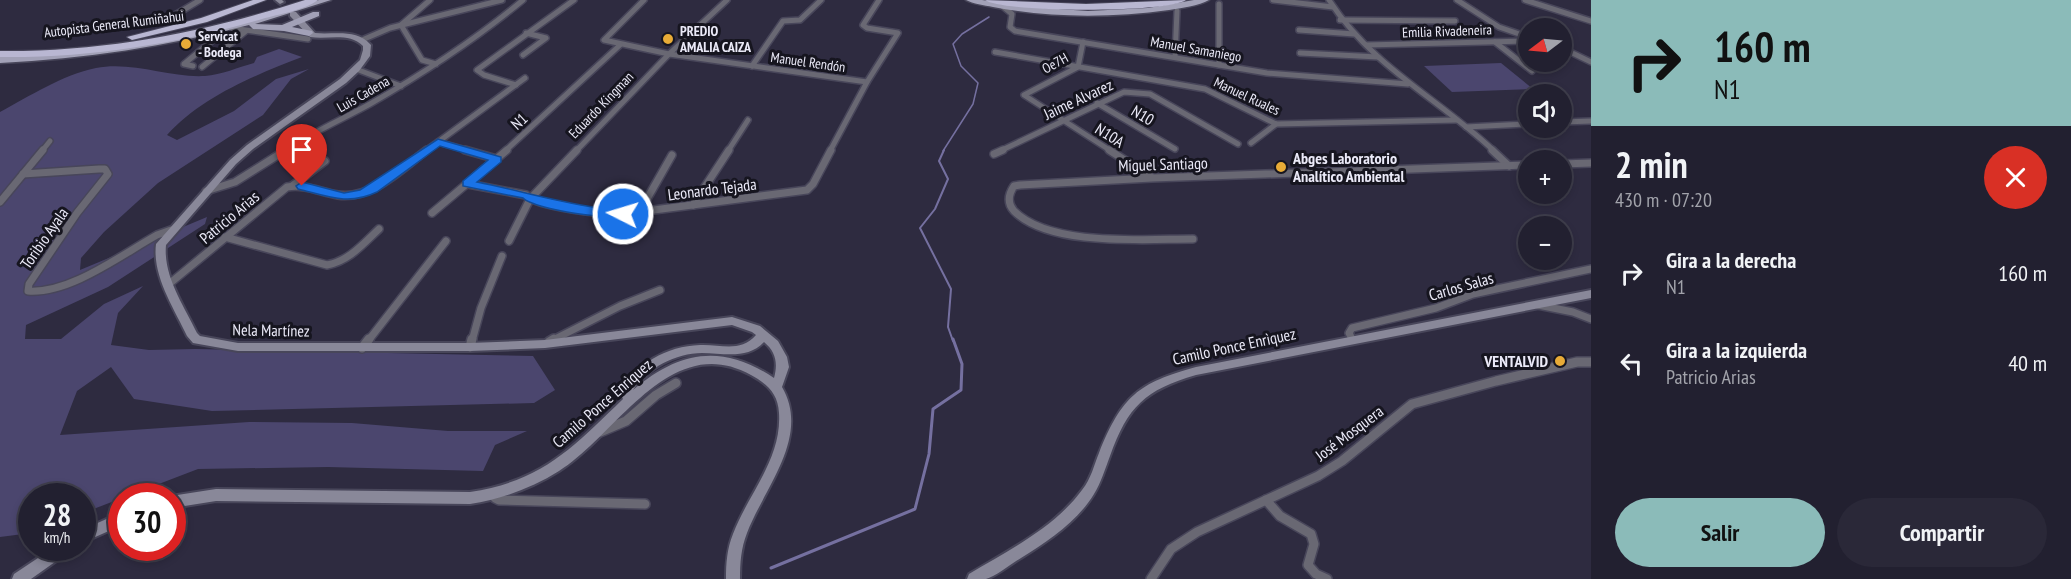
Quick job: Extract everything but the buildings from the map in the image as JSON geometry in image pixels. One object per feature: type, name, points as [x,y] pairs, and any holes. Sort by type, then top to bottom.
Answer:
[{"type":"highway","points":[[115,41],[204,20],[262,0]]},
{"type":"highway","name":"Autopista General Rumiñahui","points":[[0,48],[51,47],[115,41],[197,28],[299,0]]},
{"type":"highway","name":"Autopista General Rumiñahui","points":[[0,54],[86,51],[169,39],[248,20],[315,0]]},
{"type":"highway","points":[[990,0],[1059,7],[1108,8],[1182,0]]},
{"type":"highway","points":[[1041,0],[1103,2],[1140,0]]},
{"type":"main road","points":[[275,27],[303,27],[329,0]]},
{"type":"main road","points":[[244,28],[329,0]]},
{"type":"main road","points":[[970,0],[1048,11],[1107,12],[1159,9],[1205,0]]},
{"type":"main road","points":[[0,60],[108,52],[228,29],[291,26],[303,27],[326,37],[353,36],[362,40],[367,45],[368,51],[356,69]]},
{"type":"main road","name":"Nela Martínez","points":[[356,69],[250,147],[206,190],[160,244],[159,255],[169,284],[193,336],[203,342],[238,347],[470,347],[545,344],[732,321],[751,326],[764,334]]},
{"type":"main road","name":"Camilo Ponce Enrìquez","points":[[974,579],[1052,528],[1077,506],[1088,493],[1120,418],[1127,407],[1145,389],[1156,383],[1196,371],[1352,339],[1591,294]]},
{"type":"main road","points":[[629,399],[626,393],[629,385],[639,375],[666,357],[696,349],[745,349],[753,346],[764,334],[781,357],[783,367],[777,386],[785,412],[786,431],[782,449],[736,542],[732,560],[734,579]]},
{"type":"main road","name":"Camilo Ponce Enrìquez","points":[[186,500],[216,495],[470,498],[495,494],[521,485],[555,467],[593,435],[629,399],[669,370],[697,362],[721,360],[735,363],[777,386]]},
{"type":"main road","points":[[19,579],[45,561]]},
{"type":"street","points":[[170,18],[200,0]]},
{"type":"street","points":[[401,25],[430,0]]},
{"type":"street","points":[[362,40],[401,25],[475,3],[502,0]]},
{"type":"street","name":"Luis Cadena","points":[[206,190],[235,184],[310,135],[345,119],[401,86],[436,64],[523,0]]},
{"type":"street","points":[[516,85],[484,75],[477,70],[574,0]]},
{"type":"street","name":"Manuel Rendón","points":[[644,0],[604,40],[669,54],[867,82]]},
{"type":"street","name":"Eduardo Kingman","points":[[509,241],[530,199],[669,54],[728,0]]},
{"type":"street","points":[[752,66],[783,21],[800,20],[821,0]]},
{"type":"street","points":[[867,82],[898,33],[867,28],[863,25],[879,0]]},
{"type":"street","points":[[1273,0],[1333,7]]},
{"type":"street","points":[[1329,0],[1341,20],[1407,84],[1466,127],[1509,165]]},
{"type":"street","points":[[1457,0],[1499,27],[1518,35]]},
{"type":"street","points":[[1525,0],[1591,21]]},
{"type":"street","points":[[1219,4],[1219,65]]},
{"type":"street","name":"Manuel Samaniego","points":[[1001,5],[1012,14],[1010,27],[1015,31],[1267,73],[1407,84]]},
{"type":"street","points":[[1175,57],[1177,11]]},
{"type":"street","points":[[1341,20],[1455,21]]},
{"type":"street","points":[[401,25],[422,60],[436,64]]},
{"type":"street","points":[[202,68],[244,28],[303,27]]},
{"type":"street","points":[[193,66],[184,64],[228,29]]},
{"type":"street","points":[[1299,30],[1354,34]]},
{"type":"street","points":[[524,55],[546,38],[526,33]]},
{"type":"street","name":"Emilia Rivadeneira","points":[[1366,45],[1518,40]]},
{"type":"street","name":"Oe7H","points":[[1024,95],[1078,67],[1083,42]]},
{"type":"street","points":[[1495,42],[1518,60]]},
{"type":"street","name":"N1","points":[[432,213],[497,159],[620,45]]},
{"type":"street","name":"Manuel Ruales","points":[[994,52],[1205,90],[1276,124],[1457,120]]},
{"type":"street","points":[[1572,52],[1591,62]]},
{"type":"street","points":[[1300,53],[1378,57]]},
{"type":"street","points":[[356,69],[401,86]]},
{"type":"street","points":[[291,186],[344,197],[363,194],[525,78]]},
{"type":"street","name":"Leonardo Tejada","points":[[468,184],[608,214],[639,213],[801,192],[811,188],[867,82]]},
{"type":"street","name":"Jaime Alvarez","points":[[994,154],[1097,103],[1124,92],[1136,91],[1150,94],[1238,144]]},
{"type":"street","name":"N10A","points":[[1024,95],[1152,178]]},
{"type":"street","name":"N10","points":[[1097,103],[1175,149]]},
{"type":"street","points":[[693,205],[748,120]]},
{"type":"street","points":[[1572,122],[1591,121]]},
{"type":"street","points":[[1251,143],[1276,124]]},
{"type":"street","points":[[1466,127],[1518,124]]},
{"type":"street","points":[[0,201],[50,141]]},
{"type":"street","points":[[438,142],[497,159]]},
{"type":"street","points":[[639,213],[672,155]]},
{"type":"street","name":"Patricio Arias","points":[[169,284],[282,190],[325,161]]},
{"type":"street","points":[[1572,164],[1591,163]]},
{"type":"street","name":"Miguel Santiago","points":[[1193,238],[1110,239],[1055,231],[1032,225],[1014,213],[1008,200],[1009,192],[1014,186],[1020,185],[1518,165]]},
{"type":"street","name":"Toribio Ayala","points":[[23,174],[99,169],[105,169],[108,174],[77,213],[29,284],[28,291],[36,294],[64,286],[149,239],[171,230]]},
{"type":"street","points":[[225,237],[317,264],[332,266],[339,264],[379,229]]},
{"type":"street","points":[[362,348],[446,241]]},
{"type":"street","points":[[470,347],[481,308],[502,256]]},
{"type":"street","name":"Carlos Salas","points":[[1352,339],[1348,333],[1352,328],[1436,308],[1473,294],[1591,269]]},
{"type":"street","points":[[545,344],[620,306],[660,290]]},
{"type":"street","points":[[1538,305],[1573,312],[1591,319]]},
{"type":"street","name":"José Mosquera","points":[[1151,579],[1171,549],[1197,532],[1317,476],[1342,460],[1412,404],[1496,381],[1577,362],[1591,362]]},
{"type":"street","points":[[593,435],[626,421],[656,395],[676,383]]},
{"type":"street","points":[[495,494],[495,498],[499,500],[645,504]]},
{"type":"street","points":[[1266,500],[1282,518],[1307,530],[1312,536],[1313,547],[1308,565],[1313,572],[1327,579]]},
{"type":"shaded area","points":[[279,49],[302,57],[266,71],[212,98],[181,121],[167,135],[177,140],[234,111],[276,79],[309,69],[291,79],[263,115],[158,183],[104,232],[81,258],[80,270],[207,217],[205,224],[108,287],[26,325],[25,339],[61,339],[104,304],[143,286],[118,313],[111,345],[149,350],[533,356],[555,390],[534,403],[212,411],[134,399],[111,367],[77,391],[60,435],[249,422],[352,423],[448,431],[527,431],[495,445],[483,471],[328,467],[198,469],[161,483],[108,483],[108,503],[96,508],[96,483],[18,483],[18,535],[0,537],[0,112],[59,81],[96,68],[124,67],[178,75],[205,76],[224,73],[254,63],[257,57]]},
{"type":"shaded area","points":[[1501,63],[1527,84],[1518,84],[1518,90],[1452,92],[1424,66]]},
{"type":"waterway","points":[[943,151],[973,104],[978,83],[961,66],[953,44],[962,34],[989,17]]},
{"type":"waterway","points":[[944,150],[939,161],[948,179],[935,209],[920,228],[951,289],[948,327],[953,341]]},
{"type":"waterway","points":[[771,568],[915,509],[929,454],[933,409],[961,390],[962,364],[953,339]]},
{"type":"place","name":"PREDIO AMALIA CAIZA","points":[[668,39]]},
{"type":"place","name":"Servicat - Bodega","points":[[186,44]]},
{"type":"place","name":"Abges Laboratorio Analítico Ambiental","points":[[1281,167]]},
{"type":"place","name":"VENTALVID","points":[[1560,361]]},
{"type":"route","points":[[302,186],[344,197],[363,194],[438,142],[497,159],[468,184],[526,195],[530,199],[549,204],[608,214],[623,214]]}]
